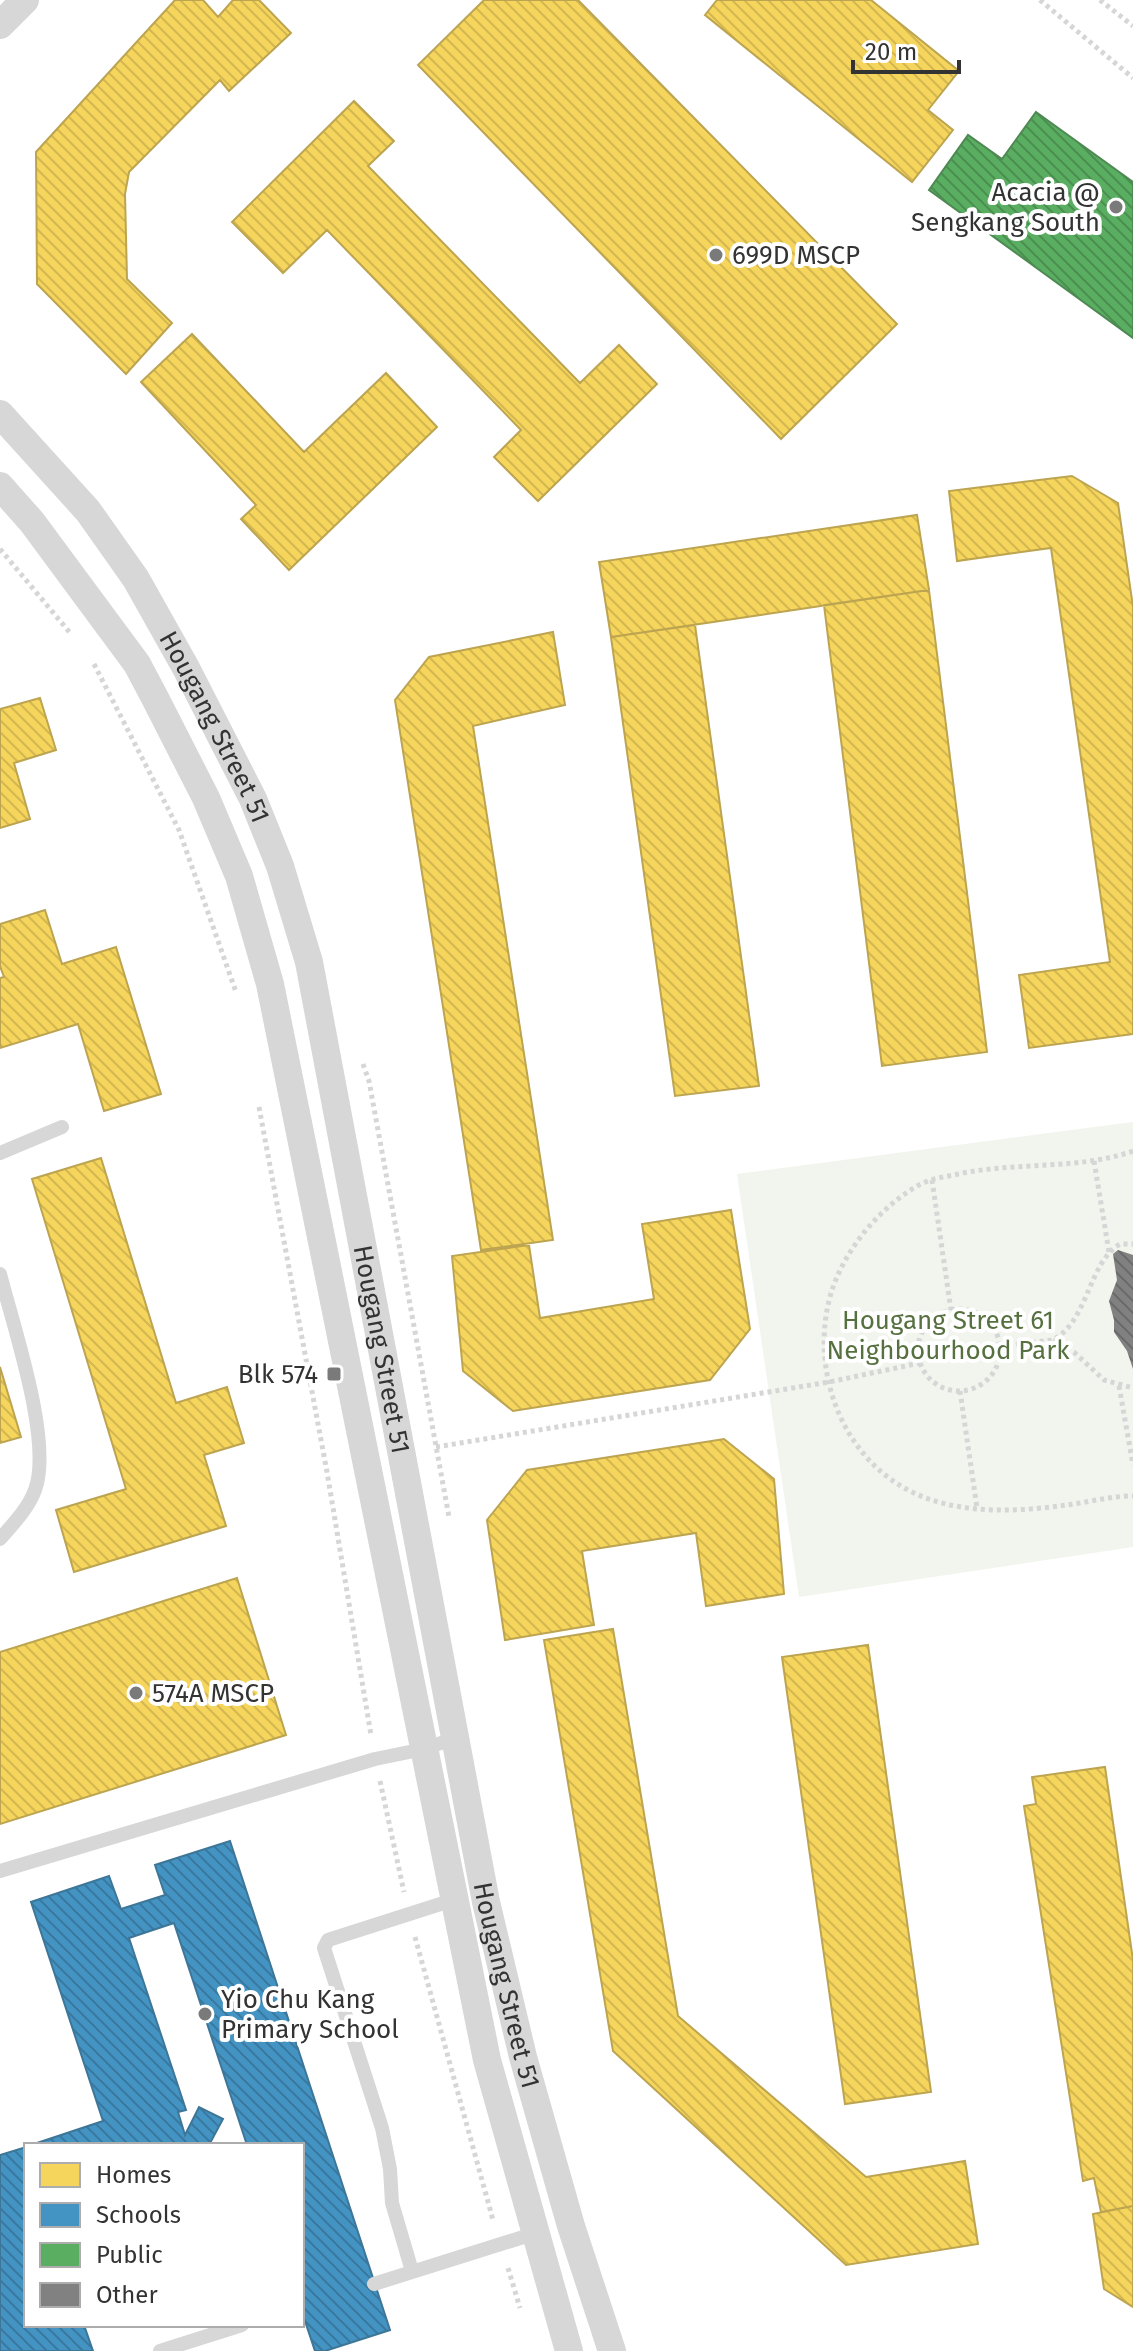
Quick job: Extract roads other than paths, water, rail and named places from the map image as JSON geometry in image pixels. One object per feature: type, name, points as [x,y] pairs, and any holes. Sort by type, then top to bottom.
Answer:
[{"type":"street","points":[[0,25],[25,0]]},
{"type":"street","name":"Hougang Street 51","points":[[0,414],[88,511],[136,579],[246,785],[280,866],[309,962],[486,1902],[523,2057],[571,2226],[612,2351]]},
{"type":"street","name":"Hougang Street 51","points":[[0,486],[32,522],[137,664],[206,798],[239,876],[270,984],[487,2060],[569,2351]]},
{"type":"lane","points":[[0,1153],[62,1127]]},
{"type":"lane","points":[[0,1274],[34,1406],[39,1459],[36,1488],[23,1513],[0,1539]]},
{"type":"lane","points":[[0,1871],[455,1738]]},
{"type":"lane","points":[[412,2271],[392,2203],[390,2169],[382,2128],[324,1948],[328,1940],[453,1900]]},
{"type":"lane","points":[[374,2284],[536,2233]]},
{"type":"lane","points":[[160,2351],[236,2327]]},
{"type":"place","name":"Acacia @ Sengkang South","points":[[1116,207]]},
{"type":"place","name":"699D MSCP","points":[[716,255]]},
{"type":"place","name":"Blk 574","points":[[334,1374]]},
{"type":"place","name":"574A MSCP","points":[[136,1693]]},
{"type":"place","name":"Yio Chu Kang Primary School","points":[[205,2014]]},
{"type":"park label","name":"Hougang Street 61 Neighbourhood Park","points":[[948,1335]]}]
